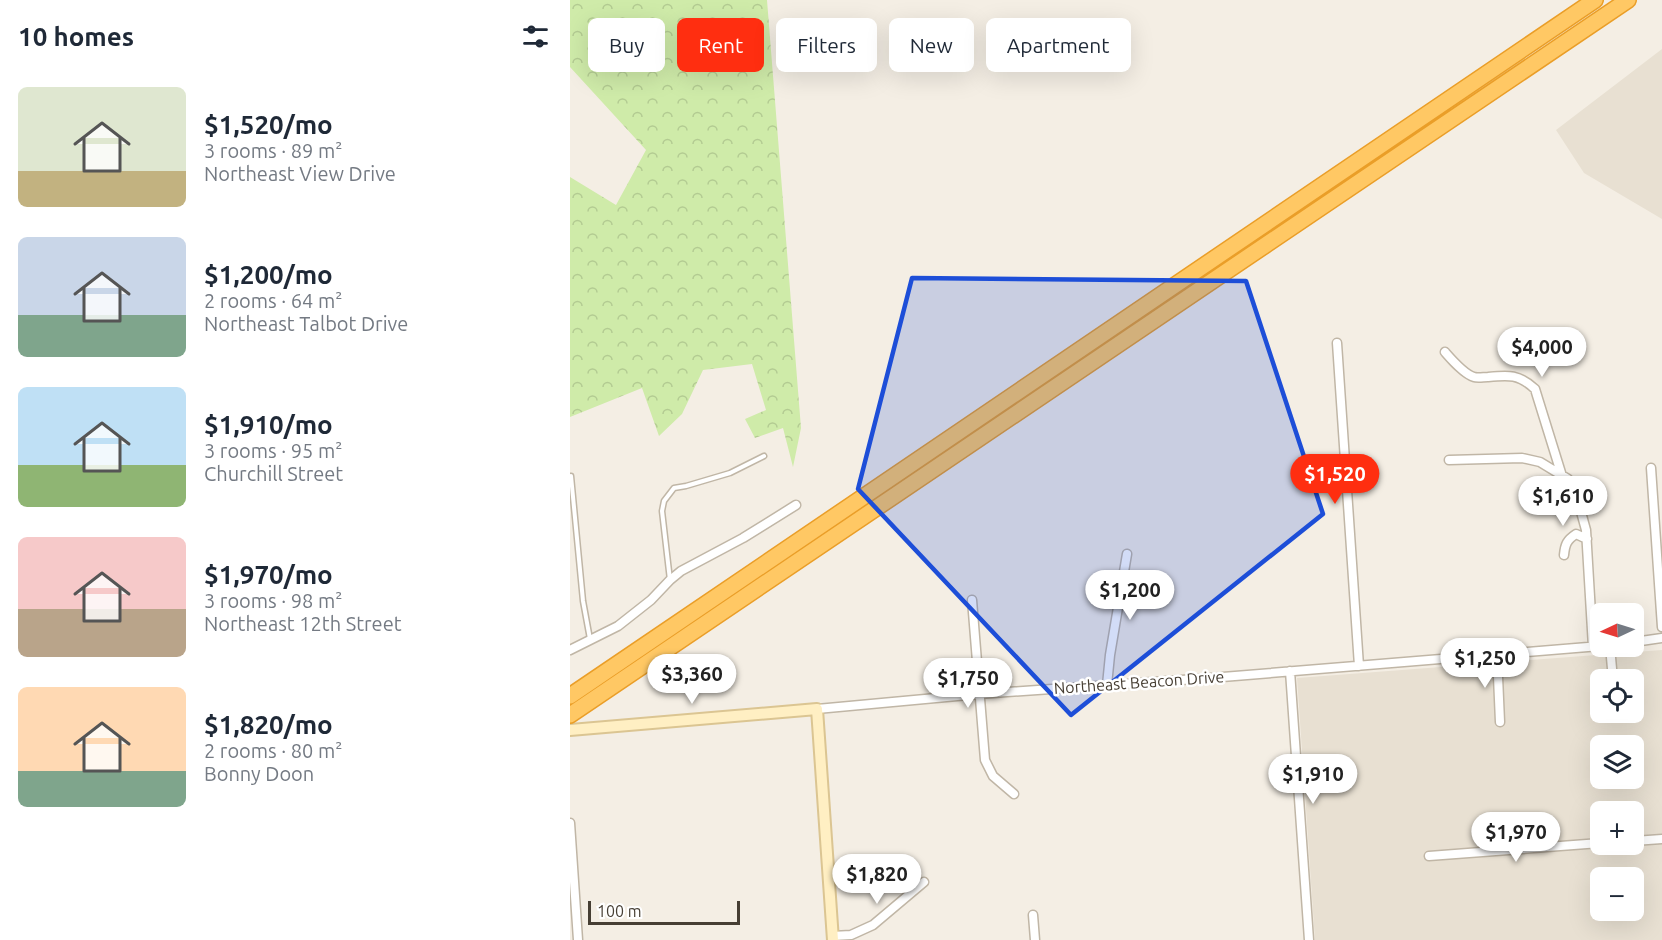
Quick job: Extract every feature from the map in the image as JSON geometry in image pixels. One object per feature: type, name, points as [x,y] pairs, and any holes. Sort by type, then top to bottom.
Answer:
[{"type":"highway","points":[[570,696],[1595,0]]},
{"type":"highway","points":[[570,715],[1628,0]]},
{"type":"street","points":[[1338,343],[1359,666]]},
{"type":"street","points":[[1445,352],[1457,365],[1474,377],[1517,376],[1526,380],[1535,389],[1562,476]]},
{"type":"street","points":[[1449,460],[1522,458],[1540,462],[1568,479],[1578,501],[1586,530],[1593,603]]},
{"type":"street","points":[[1651,468],[1662,627]]},
{"type":"street","points":[[570,650],[618,626],[651,600],[681,571],[743,538],[796,505]]},
{"type":"street","points":[[1564,555],[1565,544],[1569,539],[1576,534],[1587,538]]},
{"type":"street","points":[[1107,685],[1127,554]]},
{"type":"street","points":[[972,600],[985,760],[993,776],[1014,794]]},
{"type":"street","points":[[1644,641],[1662,639]]},
{"type":"street","name":"Northeast Beacon Drive","points":[[570,730],[980,693],[1359,666],[1590,647]]},
{"type":"street","points":[[1497,654],[1500,722]]},
{"type":"street","points":[[1290,671],[1309,940]]},
{"type":"street","points":[[817,709],[832,938],[850,935],[873,925],[924,882]]},
{"type":"street","points":[[570,823],[578,940]]},
{"type":"street","points":[[1644,840],[1662,839]]},
{"type":"street","points":[[1429,856],[1590,844]]},
{"type":"street","points":[[1034,915],[1035,940]]},
{"type":"lane","points":[[670,580],[662,512],[668,494],[674,488],[730,473],[764,456]]},
{"type":"lane","points":[[571,476],[583,601],[590,640]]},
{"type":"highlighted area","points":[[912,278],[1246,281],[1323,514],[1071,715],[858,489]]},
{"type":"shaded area","points":[[1662,49],[1662,219],[1584,173],[1556,130]]},
{"type":"shaded area","points":[[1662,650],[1662,940],[1315,940],[1297,678],[1590,656],[1644,657],[1644,651]]},
{"type":"green space","points":[[570,0],[767,0],[801,428],[793,467],[783,428],[755,438],[745,419],[766,410],[752,364],[703,370],[682,414],[659,436],[642,388],[570,417],[570,177],[616,205],[646,150],[570,67]]}]
